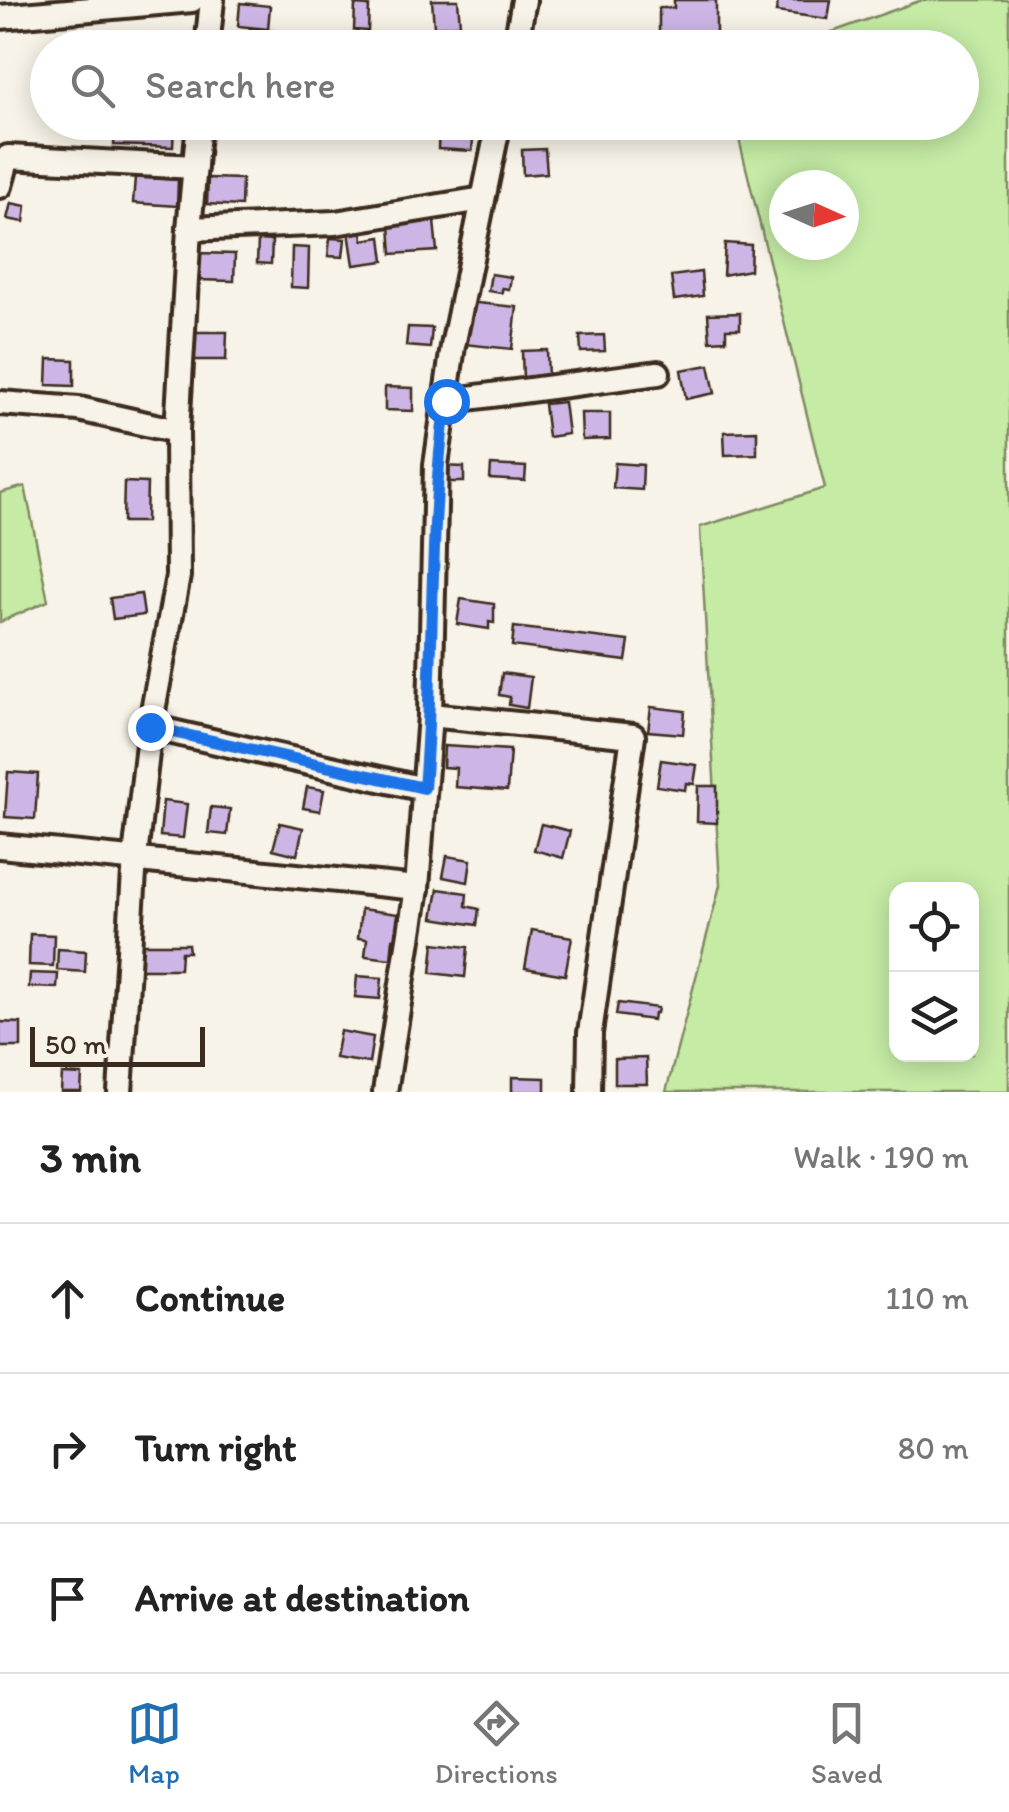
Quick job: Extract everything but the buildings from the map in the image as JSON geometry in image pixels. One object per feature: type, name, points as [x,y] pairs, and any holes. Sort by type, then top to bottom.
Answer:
[{"type":"street","points":[[0,17],[192,0]]},
{"type":"street","points":[[209,30],[212,0]]},
{"type":"street","points":[[518,30],[524,0]]},
{"type":"street","points":[[120,1092],[135,857],[150,727],[178,576],[177,430],[197,140]]},
{"type":"street","points":[[385,1092],[417,888],[430,715],[436,465],[453,346],[495,140]]},
{"type":"street","points":[[0,186],[8,157],[195,167]]},
{"type":"street","points":[[189,229],[336,224],[483,199]]},
{"type":"street","points":[[446,401],[658,373]]},
{"type":"street","points":[[0,403],[79,410],[177,430]]},
{"type":"street","points":[[430,715],[634,736],[590,1033],[589,1092]]},
{"type":"street","points":[[150,727],[424,788]]},
{"type":"street","points":[[0,846],[417,888]]},
{"type":"green space","points":[[922,0],[1009,0],[1009,1092],[666,1092],[720,885],[700,527],[825,488],[739,140],[979,140],[979,30],[838,30]]},
{"type":"green space","points":[[25,486],[48,601],[0,622],[0,493]]},
{"type":"route","points":[[150,727],[424,788],[430,715],[436,465],[446,401]]}]
